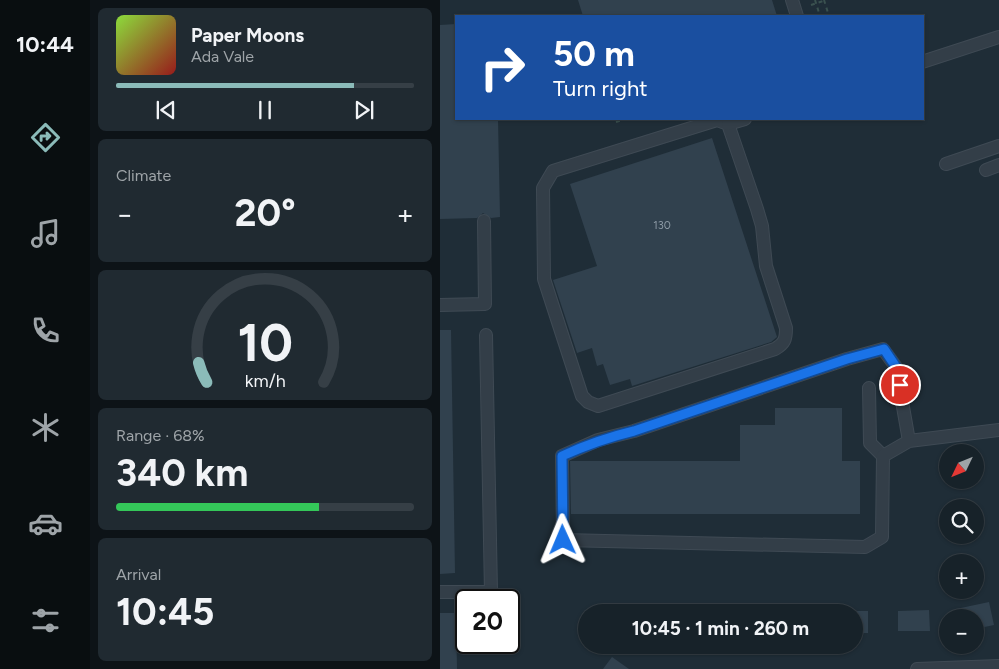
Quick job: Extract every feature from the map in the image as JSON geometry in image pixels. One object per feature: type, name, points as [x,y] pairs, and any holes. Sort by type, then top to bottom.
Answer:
[{"type":"street","points":[[792,0],[797,15]]},
{"type":"street","points":[[924,61],[999,37]]},
{"type":"street","points":[[728,124],[762,226],[766,266],[786,328],[786,338],[783,344],[776,349],[598,406],[588,402],[582,396],[544,279],[543,188],[547,179],[553,171],[706,122],[717,120],[728,124],[742,120]]},
{"type":"street","points":[[946,164],[999,146]]},
{"type":"street","points":[[986,170],[999,165]]},
{"type":"street","points":[[440,305],[485,304],[484,221]]},
{"type":"street","points":[[440,592],[491,592],[486,335]]},
{"type":"street","points":[[869,388],[870,443],[883,456],[882,537],[865,548],[563,540],[562,456],[598,440],[634,431],[847,359],[884,349],[896,367],[909,441]]},
{"type":"street","points":[[883,456],[909,441],[999,430]]},
{"type":"street","points":[[917,669],[999,666]]},
{"type":"path","points":[[811,5],[825,0],[829,15]]},
{"type":"path","points":[[815,2],[820,15]]},
{"type":"path","points":[[616,122],[622,120]]},
{"type":"building","points":[[578,0],[772,0],[777,15],[583,15]]},
{"type":"building","points":[[455,24],[455,120],[498,120],[500,217],[491,218],[483,213],[477,218],[440,219],[440,25]]},
{"type":"building","points":[[712,138],[777,337],[771,342],[632,386],[630,379],[610,385],[603,364],[597,366],[592,348],[577,353],[553,280],[597,266],[570,184]]},
{"type":"building","points":[[440,330],[451,330],[455,573],[440,574]]},
{"type":"building","points":[[775,408],[842,408],[842,461],[860,461],[860,514],[571,514],[570,461],[740,461],[740,425],[775,425]]},
{"type":"building","points":[[989,602],[994,625],[984,627],[984,609],[956,609]]},
{"type":"building","points":[[929,610],[930,631],[898,631],[898,611]]},
{"type":"building","points":[[863,611],[868,611],[868,633],[863,633]]},
{"type":"building","points":[[440,613],[455,613],[457,669],[440,669]]},
{"type":"building","points":[[612,657],[629,669],[603,669]]},
{"type":"route","points":[[563,540],[562,456],[598,440],[634,431],[847,359],[884,349],[896,367],[900,385]]}]
